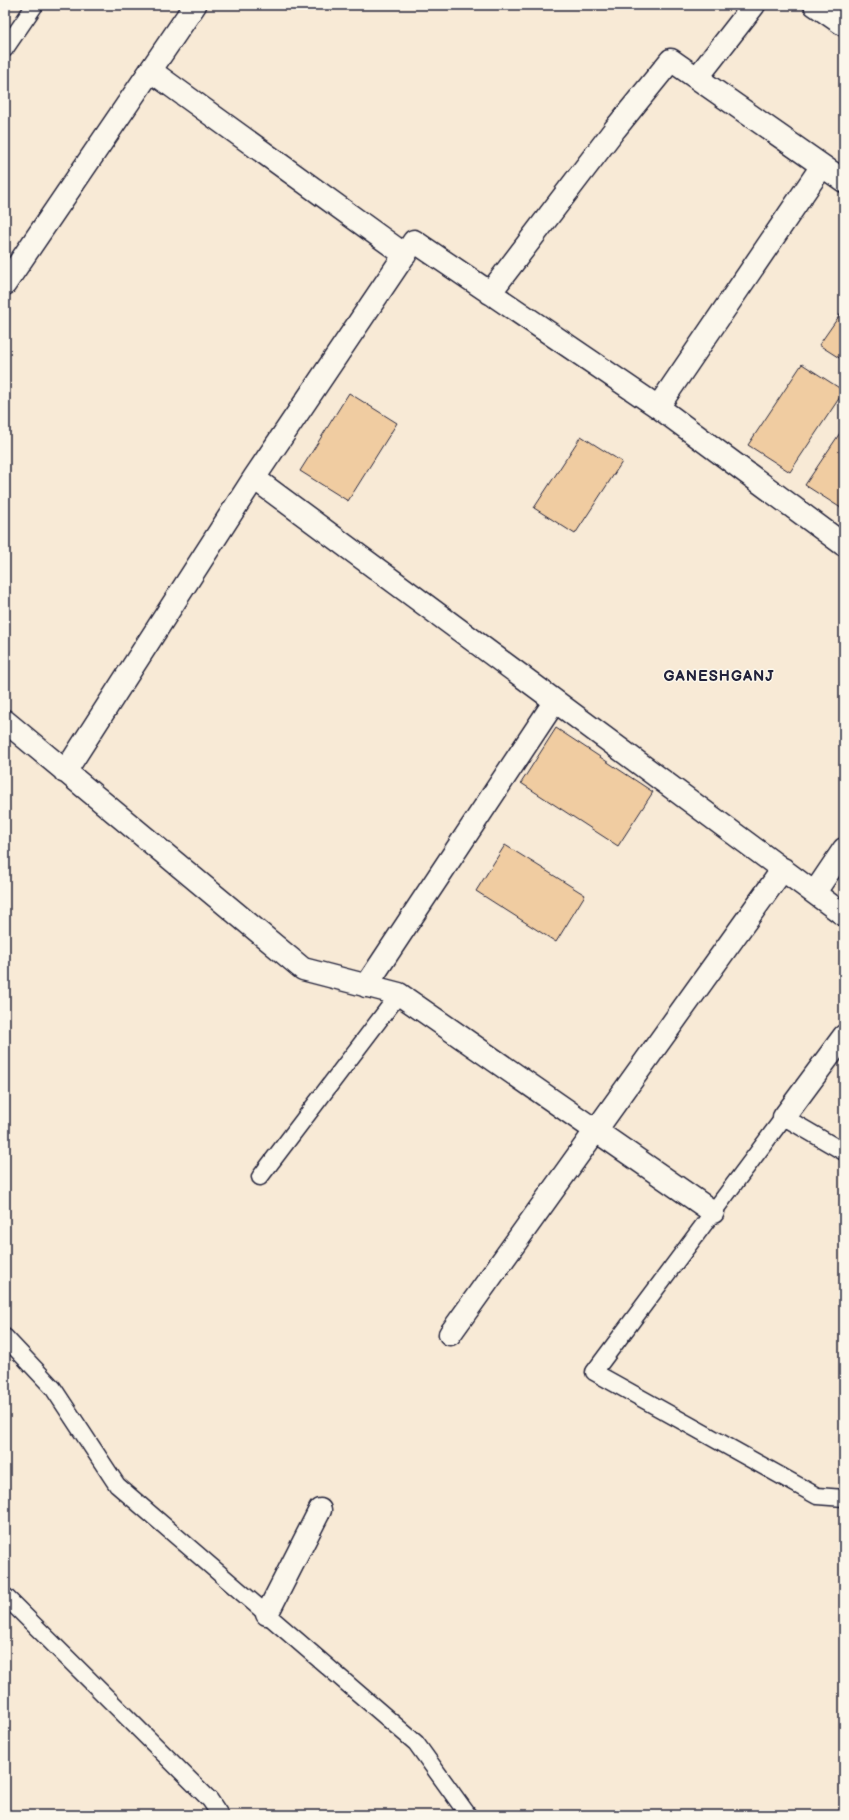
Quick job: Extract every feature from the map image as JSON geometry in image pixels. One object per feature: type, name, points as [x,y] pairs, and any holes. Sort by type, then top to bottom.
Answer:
[{"type":"street","points":[[5,284],[151,72],[195,5]]},
{"type":"street","points":[[697,78],[754,5]]},
{"type":"street","points":[[815,5],[844,25]]},
{"type":"street","points":[[490,294],[615,129],[671,60],[844,181]]},
{"type":"street","points":[[151,72],[405,255]]},
{"type":"street","points":[[658,407],[822,166]]},
{"type":"street","points":[[65,772],[254,478],[414,242],[658,407],[844,545]]},
{"type":"street","points":[[254,478],[556,700],[844,915]]},
{"type":"street","points":[[366,986],[556,700]]},
{"type":"street","points":[[5,721],[303,969],[400,994],[713,1212]]},
{"type":"street","points":[[815,892],[844,849]]},
{"type":"street","points":[[450,1334],[783,869]]},
{"type":"street","points":[[784,1117],[844,1036]]},
{"type":"street","points":[[266,1614],[320,1510]]},
{"type":"lane","points":[[5,49],[35,5]]},
{"type":"lane","points":[[260,1177],[400,994]]},
{"type":"lane","points":[[844,1152],[784,1117],[594,1372],[817,1496],[844,1498]]},
{"type":"lane","points":[[5,1337],[53,1388],[117,1485],[416,1743],[468,1815]]},
{"type":"lane","points":[[5,1596],[210,1800],[220,1815]]},
{"type":"building","points":[[844,309],[844,361],[819,345]]},
{"type":"building","points":[[802,364],[844,391],[790,472],[748,445]]},
{"type":"building","points":[[349,393],[397,423],[348,501],[300,471]]},
{"type":"building","points":[[844,427],[844,510],[805,485]]},
{"type":"building","points":[[581,436],[622,462],[575,534],[534,508]]},
{"type":"building","points":[[556,728],[653,792],[618,846],[521,783]]},
{"type":"building","points":[[505,845],[585,895],[556,942],[476,891]]},
{"type":"district","name":"GANESHGANJ","points":[[719,676]]}]
